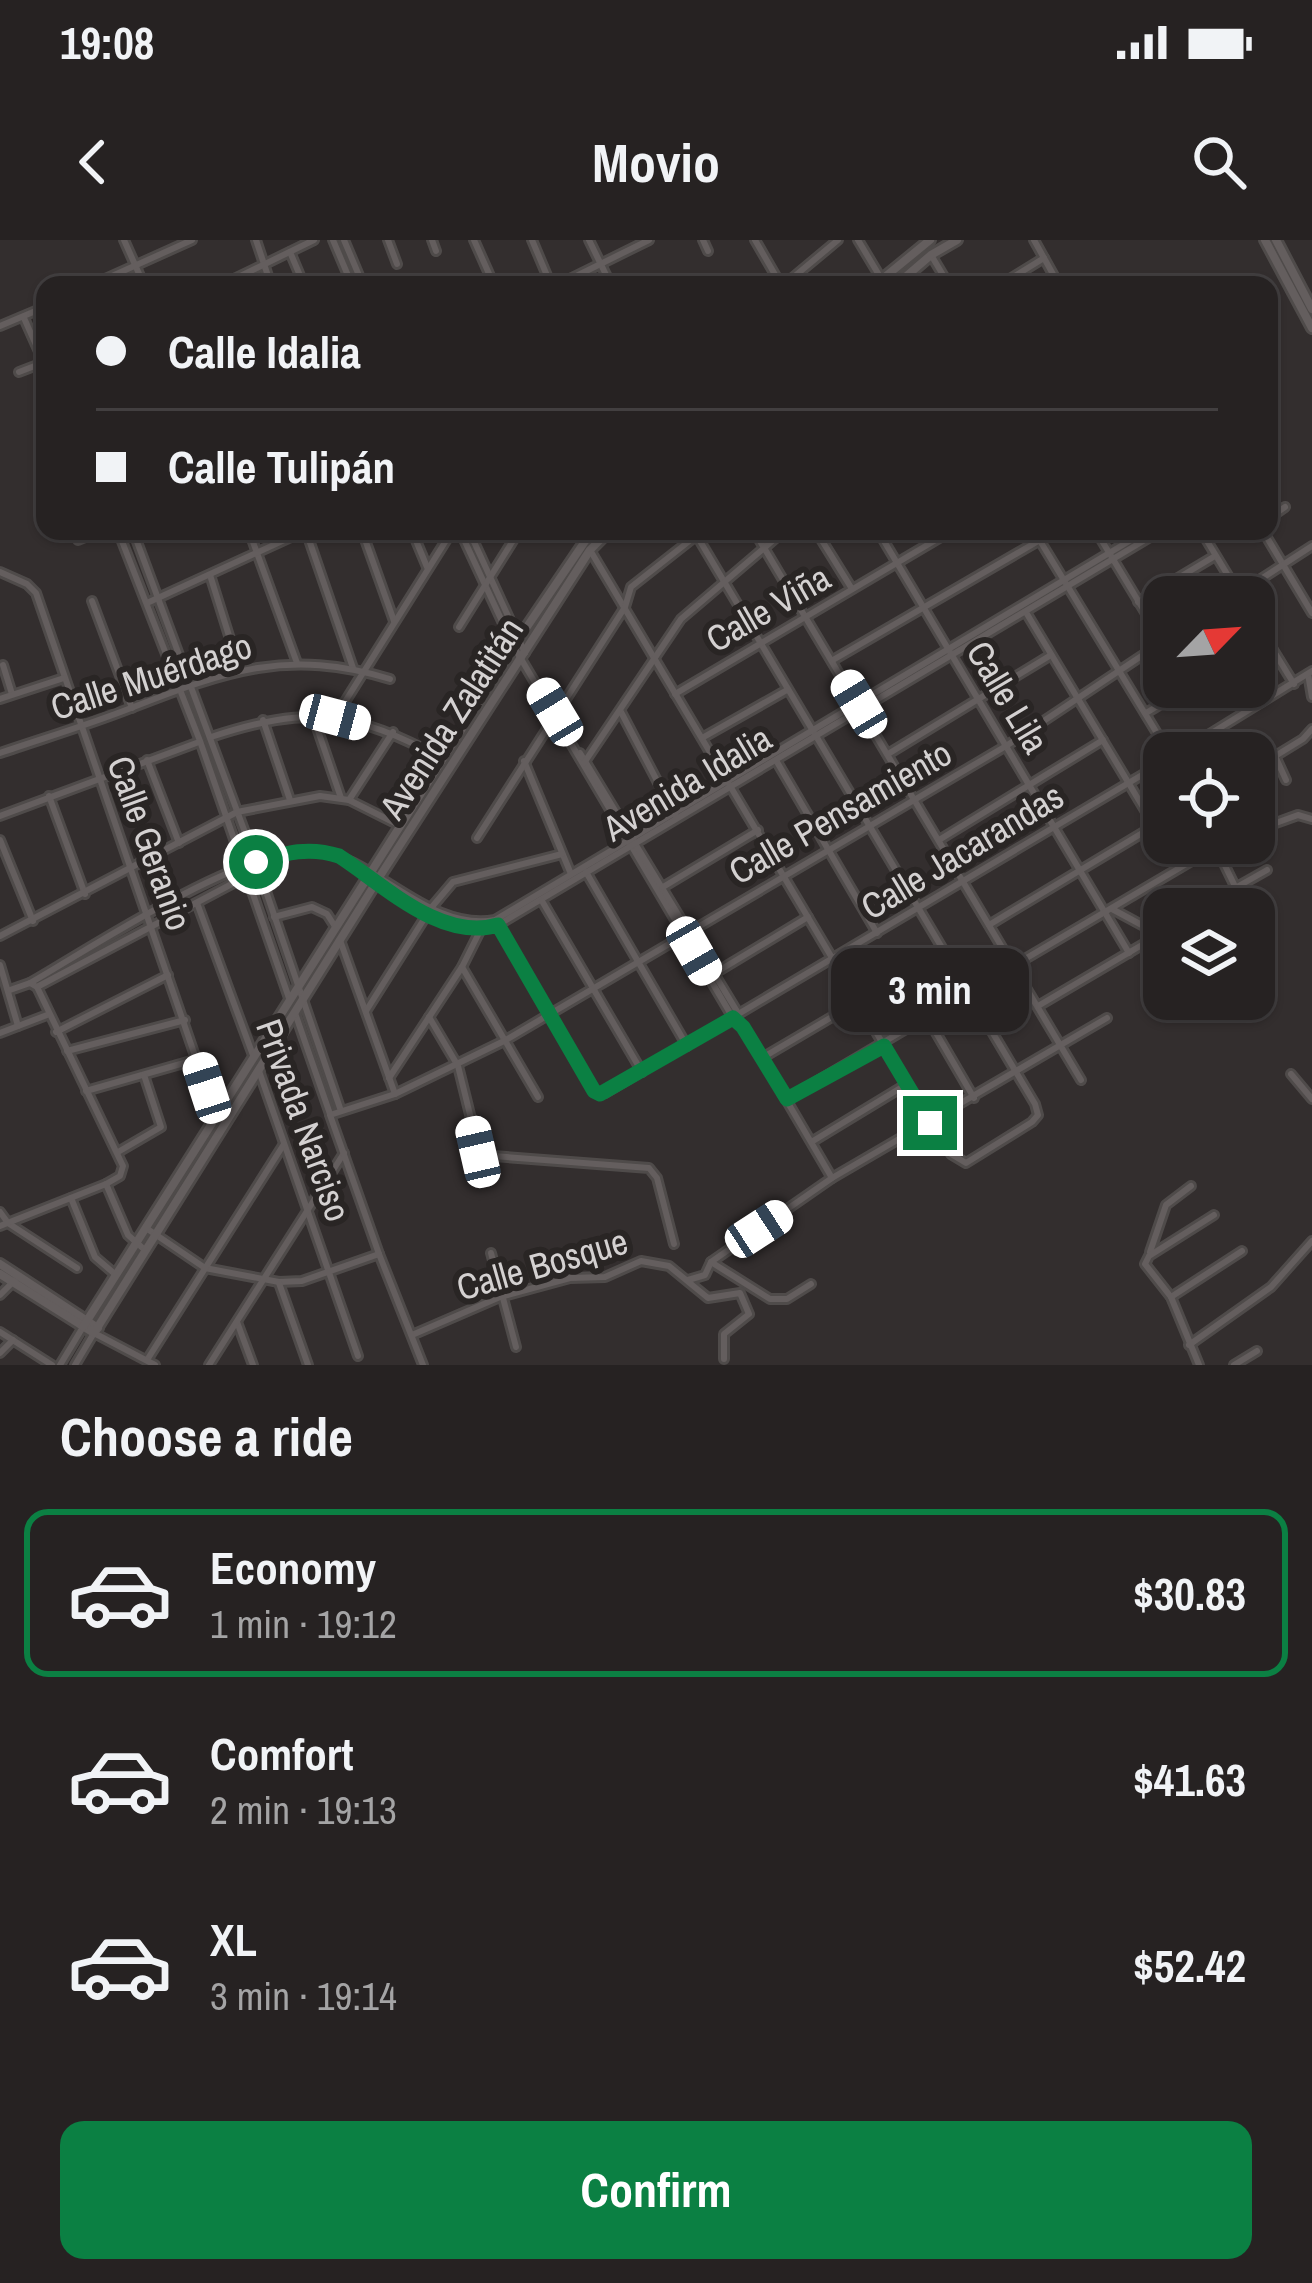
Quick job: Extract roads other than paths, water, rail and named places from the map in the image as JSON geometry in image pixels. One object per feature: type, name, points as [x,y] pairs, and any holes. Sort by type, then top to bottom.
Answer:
[{"type":"street","points":[[124,240],[140,276]]},
{"type":"street","points":[[111,276],[192,240]]},
{"type":"street","points":[[256,240],[268,276]]},
{"type":"street","points":[[241,276],[314,240]]},
{"type":"street","points":[[333,240],[348,276]]},
{"type":"street","points":[[344,240],[359,276]]},
{"type":"street","points":[[388,240],[397,264]]},
{"type":"street","points":[[432,240],[436,250]]},
{"type":"street","points":[[474,240],[490,276]]},
{"type":"street","points":[[532,240],[550,276]]},
{"type":"street","points":[[590,240],[606,276]]},
{"type":"street","points":[[577,276],[649,240]]},
{"type":"street","points":[[704,240],[708,251]]},
{"type":"street","points":[[755,240],[777,276]]},
{"type":"street","points":[[794,276],[838,240]]},
{"type":"street","points":[[858,240],[877,276]]},
{"type":"street","points":[[906,276],[957,240]]},
{"type":"street","points":[[1034,240],[1054,276]]},
{"type":"street","points":[[1264,240],[1310,312]]},
{"type":"street","points":[[1276,240],[1310,312],[1312,328]]},
{"type":"street","points":[[888,276],[925,241]]},
{"type":"street","points":[[290,252],[300,276]]},
{"type":"street","points":[[931,255],[944,276]]},
{"type":"street","points":[[1015,276],[1044,258]]},
{"type":"street","points":[[0,326],[36,312]]},
{"type":"street","points":[[23,318],[36,345]]},
{"type":"street","points":[[19,372],[36,366]]},
{"type":"street","points":[[1278,512],[1285,507]]},
{"type":"street","points":[[122,540],[200,742],[379,1254],[423,1365]]},
{"type":"street","points":[[137,540],[256,862],[341,1111]]},
{"type":"street","points":[[252,540],[298,664]]},
{"type":"street","points":[[147,603],[284,540]]},
{"type":"street","points":[[308,540],[353,668]]},
{"type":"street","points":[[365,540],[394,622]]},
{"type":"street","points":[[416,540],[428,568]]},
{"type":"street","points":[[335,717],[449,540]]},
{"type":"street","points":[[461,540],[524,660],[715,973],[736,1016]]},
{"type":"street","points":[[472,540],[487,583]]},
{"type":"street","points":[[459,627],[513,540]]},
{"type":"street","name":"Avenida Zalatitán","points":[[75,1365],[341,943],[401,826],[586,540]]},
{"type":"street","name":"Avenida Zalatitán","points":[[56,1365],[336,928],[524,660],[600,540]]},
{"type":"street","points":[[616,592],[631,587],[687,540]]},
{"type":"street","points":[[590,550],[930,1123],[958,1162],[966,1163],[1038,1115],[1018,1073],[699,540]]},
{"type":"street","points":[[759,540],[1081,1080]]},
{"type":"street","points":[[584,763],[682,619],[773,540]]},
{"type":"street","points":[[821,540],[852,590]]},
{"type":"street","name":"Calle Lila","points":[[883,540],[1079,870],[1109,912],[1129,953]]},
{"type":"street","name":"Calle Viña","points":[[675,694],[937,540]]},
{"type":"street","points":[[833,660],[1040,540],[1156,732]]},
{"type":"street","points":[[1101,540],[1143,610]]},
{"type":"street","name":"Avenida Idalia","points":[[1111,557],[1134,540]]},
{"type":"street","name":"Avenida Idalia","points":[[374,876],[447,923],[497,923],[542,902],[586,871],[1143,540]]},
{"type":"street","points":[[1206,540],[1226,576]]},
{"type":"street","points":[[1268,540],[1311,608]]},
{"type":"street","points":[[1267,576],[1312,546]]},
{"type":"street","points":[[1138,602],[1215,556]]},
{"type":"street","name":"Calle Geranio","points":[[0,572],[33,588],[217,1117]]},
{"type":"street","points":[[210,575],[241,670]]},
{"type":"street","points":[[477,838],[625,607],[631,587]]},
{"type":"street","points":[[92,601],[132,708]]},
{"type":"street","points":[[1025,609],[1143,808]]},
{"type":"street","points":[[1275,653],[1294,684]]},
{"type":"street","name":"Calle Pensamiento","points":[[330,1114],[394,1094],[504,1041],[1006,746],[1143,654]]},
{"type":"street","points":[[888,754],[1052,655]]},
{"type":"street","name":"Calle Muérdago","points":[[0,753],[190,683],[241,670],[298,664],[353,668],[391,679]]},
{"type":"street","points":[[2,665],[12,694]]},
{"type":"street","points":[[1214,732],[1310,672]]},
{"type":"street","points":[[1310,672],[1312,697]]},
{"type":"street","points":[[0,699],[64,678]]},
{"type":"street","points":[[702,738],[788,690]]},
{"type":"street","points":[[1145,713],[1153,708]]},
{"type":"street","points":[[620,711],[676,817]]},
{"type":"street","points":[[313,716],[345,799]]},
{"type":"street","points":[[0,816],[262,721],[335,717],[393,732],[443,759]]},
{"type":"street","points":[[262,721],[290,800]]},
{"type":"street","points":[[1286,780],[1275,756],[1312,728]]},
{"type":"street","points":[[345,799],[393,732]]},
{"type":"street","name":"Avenida Idalia","points":[[731,784],[776,762],[814,734]]},
{"type":"street","points":[[939,840],[1102,740]]},
{"type":"street","points":[[147,760],[179,843]]},
{"type":"street","points":[[524,761],[571,876]]},
{"type":"street","points":[[776,762],[877,932]]},
{"type":"street","name":"Calle Jacarandas","points":[[548,1015],[600,1094],[1143,774]]},
{"type":"street","points":[[49,796],[85,894]]},
{"type":"street","points":[[0,936],[237,812],[320,796],[345,799],[401,826]]},
{"type":"street","points":[[1275,823],[1298,815],[1312,819]]},
{"type":"street","points":[[664,887],[758,830]]},
{"type":"street","points":[[989,925],[1143,832]]},
{"type":"street","points":[[0,840],[33,921]]},
{"type":"street","points":[[633,843],[664,887],[832,1178]]},
{"type":"street","points":[[33,985],[242,866],[308,849],[339,856],[374,876]]},
{"type":"street","points":[[366,1011],[429,911],[453,882],[562,854]]},
{"type":"street","points":[[1177,864],[1179,868]]},
{"type":"street","points":[[787,1099],[884,1046],[1185,864]]},
{"type":"street","points":[[1225,864],[1236,888]]},
{"type":"street","points":[[1230,888],[1267,870]]},
{"type":"street","points":[[586,871],[687,1046]]},
{"type":"street","name":"Avenida Idalia","points":[[497,923],[586,871]]},
{"type":"street","points":[[10,990],[33,985],[245,877]]},
{"type":"street","points":[[542,902],[642,1072]]},
{"type":"street","name":"Privada Narciso","points":[[197,903],[358,1356]]},
{"type":"street","points":[[274,917],[313,908],[327,914],[336,928]]},
{"type":"street","points":[[1109,912],[1143,926]]},
{"type":"street","points":[[715,973],[808,917]]},
{"type":"street","points":[[497,923],[548,1015]]},
{"type":"street","points":[[389,1078],[462,967],[483,926]]},
{"type":"street","points":[[341,943],[394,1094]]},
{"type":"street","points":[[1037,1007],[1143,945]]},
{"type":"street","points":[[762,1058],[944,950]]},
{"type":"street","points":[[0,965],[18,1026]]},
{"type":"street","points":[[462,967],[538,1097]]},
{"type":"street","points":[[56,1032],[168,975]]},
{"type":"street","points":[[4,1224],[106,1184],[122,1172],[118,1152],[33,985]]},
{"type":"street","points":[[0,1033],[48,1015]]},
{"type":"street","points":[[429,1017],[458,1066],[479,1155],[649,1168],[657,1178],[674,1244]]},
{"type":"street","points":[[687,1280],[706,1275],[711,1262],[832,1178],[1107,1018]]},
{"type":"street","points":[[928,1019],[974,1098]]},
{"type":"street","points":[[66,1051],[185,1020]]},
{"type":"street","points":[[85,1092],[198,1059]]},
{"type":"street","points":[[1291,1074],[1312,1099]]},
{"type":"street","points":[[118,1152],[161,1127],[144,1075]]},
{"type":"street","points":[[812,1142],[907,1084]]},
{"type":"street","points":[[0,1264],[16,1279],[151,1363],[284,1144]]},
{"type":"street","points":[[209,1365],[344,1153]]},
{"type":"street","points":[[106,1184],[135,1245],[146,1251]]},
{"type":"street","points":[[1191,1186],[1166,1205],[1146,1268],[1171,1297],[1199,1365]]},
{"type":"street","points":[[71,1198],[92,1252],[116,1275]]},
{"type":"street","points":[[0,1212],[4,1224],[76,1268]]},
{"type":"street","points":[[1147,1258],[1214,1215]]},
{"type":"street","points":[[146,1228],[206,1268],[279,1282],[302,1281],[379,1254]]},
{"type":"street","points":[[1189,1345],[1271,1287],[1312,1241]]},
{"type":"street","points":[[1171,1297],[1242,1251]]},
{"type":"street","points":[[490,1253],[516,1347]]},
{"type":"street","name":"Calle Bosque","points":[[412,1335],[500,1298],[569,1279],[604,1276],[641,1261],[669,1266],[712,1299],[736,1291],[749,1310],[746,1318],[724,1334],[724,1358]]},
{"type":"street","points":[[711,1262],[770,1299],[788,1299],[811,1284]]},
{"type":"street","points":[[0,1274],[16,1279]]},
{"type":"street","points":[[0,1295],[16,1279]]},
{"type":"street","points":[[279,1282],[308,1365]]},
{"type":"street","points":[[237,1322],[253,1365]]},
{"type":"street","points":[[0,1332],[56,1365]]},
{"type":"street","points":[[0,1353],[13,1340]]},
{"type":"street","points":[[1234,1365],[1257,1351]]}]
